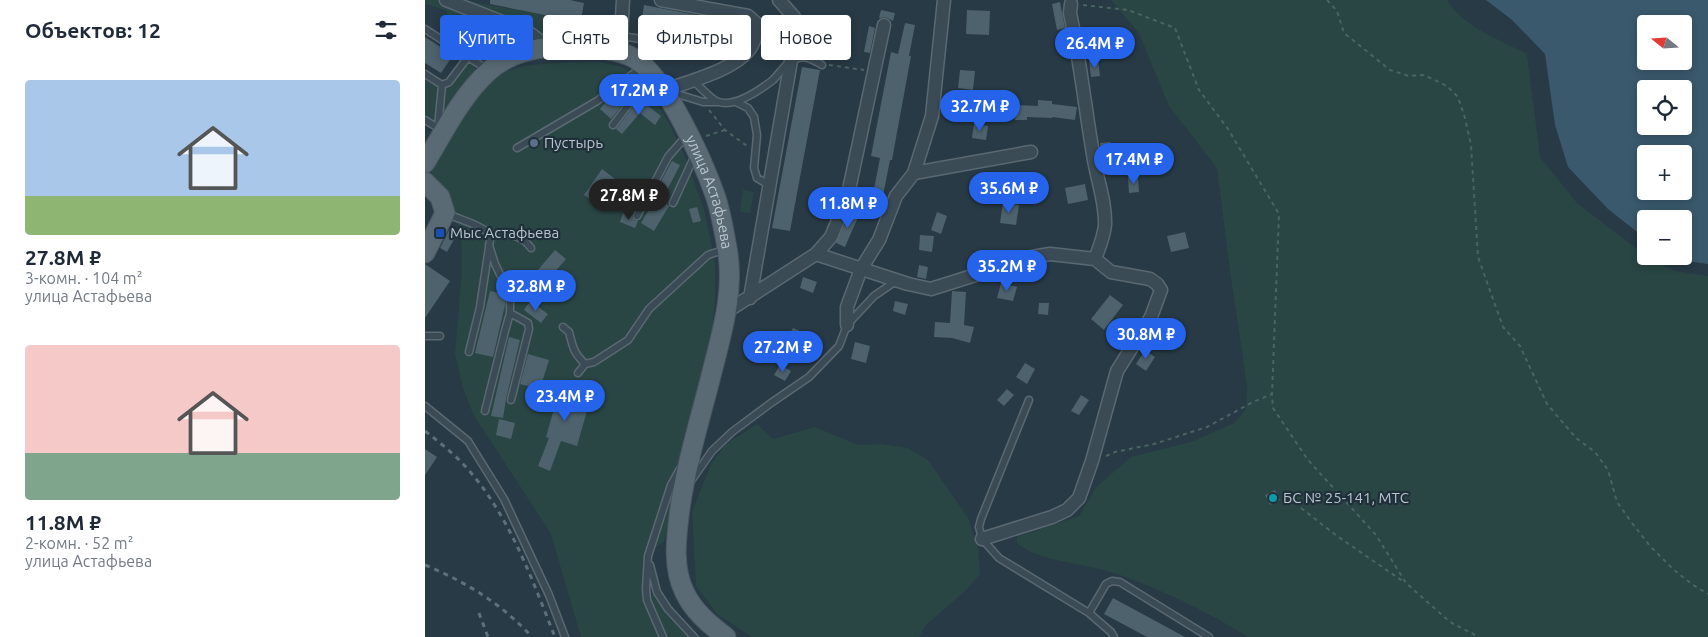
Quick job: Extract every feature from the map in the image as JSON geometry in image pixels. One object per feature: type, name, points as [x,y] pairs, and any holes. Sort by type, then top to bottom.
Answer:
[{"type":"main road","name":"улица Астафьева","points":[[425,163],[439,134],[471,90],[489,71],[517,53],[543,48]]},
{"type":"main road","name":"улица Астафьева","points":[[628,52],[653,75],[664,90],[688,134],[716,197],[727,248],[729,286],[726,312],[689,462],[682,495],[677,537],[677,564],[684,590],[695,610],[711,626],[726,637]]},
{"type":"main road","points":[[425,182],[440,197],[445,213],[425,253]]},
{"type":"street","points":[[448,0],[528,32],[543,44]]},
{"type":"street","points":[[622,15],[623,0]]},
{"type":"street","points":[[661,0],[744,15]]},
{"type":"street","points":[[750,298],[797,26],[794,17],[779,0]]},
{"type":"street","points":[[847,325],[847,307],[861,269],[879,240],[896,196],[914,173],[932,116],[944,0]]},
{"type":"street","points":[[1071,4],[1105,224],[1103,237],[1095,259]]},
{"type":"street","points":[[751,18],[757,24],[751,48]]},
{"type":"street","points":[[726,312],[816,254],[831,236],[847,199],[883,25]]},
{"type":"street","points":[[664,90],[728,67],[736,60]]},
{"type":"street","points":[[914,173],[1031,152]]},
{"type":"street","points":[[816,254],[931,289],[1032,257],[1050,254],[1095,259],[1111,272],[1150,279],[1161,290],[1151,317],[1117,371],[1092,461],[1079,498],[1067,510],[1052,517],[982,539]]},
{"type":"lane","points":[[425,29],[440,39]]},
{"type":"lane","points":[[664,90],[703,102],[736,102],[773,79],[796,58],[813,60],[822,65]]},
{"type":"lane","points":[[442,85],[449,82],[466,60]]},
{"type":"lane","points":[[472,60],[489,71]]},
{"type":"lane","points":[[517,148],[597,101],[644,66]]},
{"type":"lane","points":[[425,74],[442,85]]},
{"type":"lane","points":[[692,80],[718,102]]},
{"type":"lane","points":[[439,134],[442,85]]},
{"type":"lane","points":[[613,125],[636,95],[642,91],[674,107]]},
{"type":"lane","points":[[736,102],[748,108],[754,117],[757,135],[755,174],[757,178],[769,185]]},
{"type":"lane","points":[[425,120],[439,134]]},
{"type":"lane","points":[[637,216],[668,157],[688,134]]},
{"type":"lane","points":[[673,203],[696,151]]},
{"type":"lane","points":[[445,213],[475,223],[491,234],[514,235],[522,238],[531,248]]},
{"type":"lane","points":[[469,352],[480,307],[491,234]]},
{"type":"lane","points":[[485,411],[510,313],[510,295],[495,264],[489,245]]},
{"type":"lane","points":[[578,373],[585,364],[594,362],[628,340],[649,309],[708,255],[727,248]]},
{"type":"lane","points":[[682,495],[712,451],[771,402],[809,377],[839,346],[847,325],[875,296],[897,280]]},
{"type":"lane","points":[[510,313],[528,323],[529,329],[511,400]]},
{"type":"lane","points":[[563,327],[569,332],[572,348],[576,355],[585,364]]},
{"type":"lane","points":[[425,336],[440,336]]},
{"type":"lane","points":[[1029,400],[981,519],[979,527],[982,539],[999,558],[1089,613],[1113,635],[1120,637]]},
{"type":"lane","points":[[425,406],[467,441],[504,498],[549,595],[565,637]]},
{"type":"lane","points":[[663,637],[647,600],[648,556],[671,485],[682,467],[689,462]]},
{"type":"lane","points":[[648,556],[657,592],[669,609],[694,637]]},
{"type":"lane","points":[[1089,613],[1106,584],[1112,581],[1120,582],[1209,637]]},
{"type":"path","points":[[1327,0],[1337,11],[1344,33],[1390,70],[1409,76],[1424,75],[1447,86],[1457,97],[1465,118],[1471,145],[1478,257],[1503,327],[1520,346],[1547,404],[1575,438],[1595,452],[1608,470],[1617,502],[1632,523],[1650,546],[1674,570],[1708,594]]},
{"type":"path","points":[[1071,4],[1129,10],[1175,28],[1199,90],[1228,129],[1279,214],[1273,408],[1308,460],[1376,535],[1406,583]]},
{"type":"path","points":[[822,65],[841,66],[873,72]]},
{"type":"path","points":[[703,102],[725,130],[755,152]]},
{"type":"path","points":[[717,133],[725,130]]},
{"type":"path","points":[[1092,461],[1115,452],[1154,444],[1207,427],[1272,394]]},
{"type":"path","points":[[1301,508],[1337,536],[1406,583],[1450,622],[1479,637]]},
{"type":"green space","points":[[425,0],[445,2],[463,0],[543,15],[543,48],[533,50],[533,15],[447,15],[446,10],[425,4]]},
{"type":"green space","points":[[1111,0],[1447,0],[1463,18],[1483,32],[1527,54],[1540,157],[1577,203],[1637,249],[1637,265],[1662,265],[1675,271],[1708,276],[1708,637],[1248,637],[1216,618],[1149,586],[1114,573],[1036,554],[1017,543],[1017,537],[1079,516],[1097,486],[1131,457],[1191,442],[1234,423],[1246,409],[1247,385],[1217,168],[1169,106],[1139,33]]},
{"type":"green space","points":[[467,61],[474,64],[476,72],[439,125],[425,123],[425,70],[446,83]]},
{"type":"green space","points":[[598,62],[619,66],[636,75],[648,89],[669,123],[685,157],[704,209],[715,262],[712,336],[664,542],[644,555],[651,595],[665,596],[691,630],[702,637],[581,637],[551,534],[473,414],[463,388],[455,354],[462,272],[460,231],[455,217],[425,183],[474,102],[499,76],[513,69],[532,65]]},
{"type":"green space","points":[[743,190],[754,192],[750,213],[740,212]]},
{"type":"green space","points":[[757,424],[773,439],[815,427],[858,445],[882,444],[908,448],[928,460],[968,518],[978,548],[980,574],[966,590],[926,625],[919,637],[752,637],[717,614],[696,586],[692,512],[711,464],[725,445]]},
{"type":"water","points":[[1486,0],[1708,0],[1708,264],[1692,262],[1692,210],[1637,210],[1637,232],[1608,209],[1568,167],[1555,125],[1545,54],[1512,20]]},
{"type":"building","points":[[490,0],[570,0],[584,3],[582,15],[544,15],[490,4]]},
{"type":"building","points":[[1060,2],[1065,28],[1057,30],[1052,4]]},
{"type":"building","points":[[644,5],[697,15],[642,15]]},
{"type":"building","points":[[881,10],[895,13],[893,21],[885,17],[879,18]]},
{"type":"building","points":[[967,10],[990,11],[989,35],[966,34]]},
{"type":"building","points":[[905,23],[915,25],[892,160],[890,160],[879,216],[869,215],[880,158],[871,156],[891,52],[898,54]]},
{"type":"building","points":[[869,26],[875,28],[870,53],[864,52]]},
{"type":"building","points":[[425,37],[440,47],[440,60],[450,60],[441,73],[425,63]]},
{"type":"building","points":[[1098,60],[1100,76],[1091,77],[1089,61]]},
{"type":"building","points":[[802,67],[820,70],[790,231],[772,228]]},
{"type":"building","points":[[960,70],[975,71],[973,90],[958,88]]},
{"type":"building","points":[[619,91],[628,98],[611,119],[600,109],[608,99]]},
{"type":"building","points":[[639,99],[661,116],[655,125],[640,113],[622,134],[616,129]]},
{"type":"building","points":[[1038,100],[1077,107],[1075,120],[1052,117],[1027,117],[1027,120],[1015,120],[1016,105],[1038,106]]},
{"type":"building","points":[[974,124],[988,126],[986,140],[972,138]]},
{"type":"building","points":[[1110,142],[1112,153],[1101,154],[1100,143]]},
{"type":"building","points":[[672,161],[680,165],[662,200],[669,206],[654,231],[641,223],[654,201],[651,200]]},
{"type":"building","points":[[602,169],[615,179],[598,204],[584,195]]},
{"type":"building","points":[[1138,176],[1139,192],[1129,193],[1128,177]]},
{"type":"building","points":[[1085,184],[1088,200],[1068,204],[1065,188]]},
{"type":"building","points":[[1003,202],[1019,205],[1016,225],[1000,223]]},
{"type":"building","points":[[697,207],[701,221],[693,223],[689,209]]},
{"type":"building","points":[[851,211],[859,215],[845,247],[836,243]]},
{"type":"building","points":[[937,212],[947,216],[941,234],[931,230]]},
{"type":"building","points":[[623,213],[632,216],[634,220],[638,221],[635,228],[620,222]]},
{"type":"building","points":[[450,228],[458,232],[447,252],[440,248]]},
{"type":"building","points":[[1185,232],[1189,248],[1171,252],[1167,236]]},
{"type":"building","points":[[920,235],[934,236],[932,252],[919,250]]},
{"type":"building","points":[[555,250],[566,259],[542,287],[531,278]]},
{"type":"building","points":[[973,253],[983,255],[981,265],[971,268]]},
{"type":"building","points":[[425,264],[450,281],[425,318]]},
{"type":"building","points":[[919,265],[928,267],[926,279],[917,277]]},
{"type":"building","points":[[803,277],[817,282],[813,293],[800,288]]},
{"type":"building","points":[[1001,283],[1017,287],[1013,301],[997,298]]},
{"type":"building","points":[[490,291],[504,294],[505,296],[505,305],[493,357],[475,353]]},
{"type":"building","points":[[952,291],[966,292],[964,325],[974,327],[970,343],[952,338],[934,337],[935,322],[950,323]]},
{"type":"building","points":[[1110,295],[1123,305],[1104,330],[1091,319]]},
{"type":"building","points":[[530,301],[548,314],[541,323],[524,310]]},
{"type":"building","points":[[895,301],[908,304],[905,315],[893,311]]},
{"type":"building","points":[[1039,303],[1049,303],[1048,315],[1038,314]]},
{"type":"building","points":[[793,328],[802,332],[796,343],[787,338]]},
{"type":"building","points":[[509,337],[520,340],[503,418],[491,416]]},
{"type":"building","points":[[855,342],[870,346],[866,363],[851,359]]},
{"type":"building","points":[[1145,350],[1155,357],[1146,371],[1136,364]]},
{"type":"building","points":[[528,354],[549,360],[540,389],[520,384]]},
{"type":"building","points":[[1025,363],[1035,369],[1027,384],[1016,377]]},
{"type":"building","points":[[780,365],[791,371],[785,381],[774,375]]},
{"type":"building","points":[[561,384],[592,393],[577,446],[561,441],[550,471],[538,466],[549,438],[546,437]]},
{"type":"building","points":[[1007,389],[1014,395],[1004,406],[997,400]]},
{"type":"building","points":[[1081,395],[1089,400],[1079,415],[1071,411]]},
{"type":"building","points":[[499,419],[515,423],[511,439],[496,435]]},
{"type":"building","points":[[425,449],[437,457],[425,475]]},
{"type":"building","name":"БС № 25-141, МТС","points":[[1275,490],[1280,500],[1270,505],[1265,495]]},
{"type":"building","points":[[1113,598],[1185,637],[1147,637],[1104,614]]},
{"type":"railway","points":[[425,431],[465,466],[481,485],[494,505],[517,547],[555,637]]},
{"type":"railway","points":[[425,565],[483,595],[508,614],[532,637]]},
{"type":"railway","points":[[479,613],[488,637]]},
{"type":"place","name":"Пустырь","points":[[534,143]]},
{"type":"place","name":"Мыс Астафьева","points":[[440,233]]},
{"type":"place","name":"БС № 25-141, МТС","points":[[1273,498]]}]
